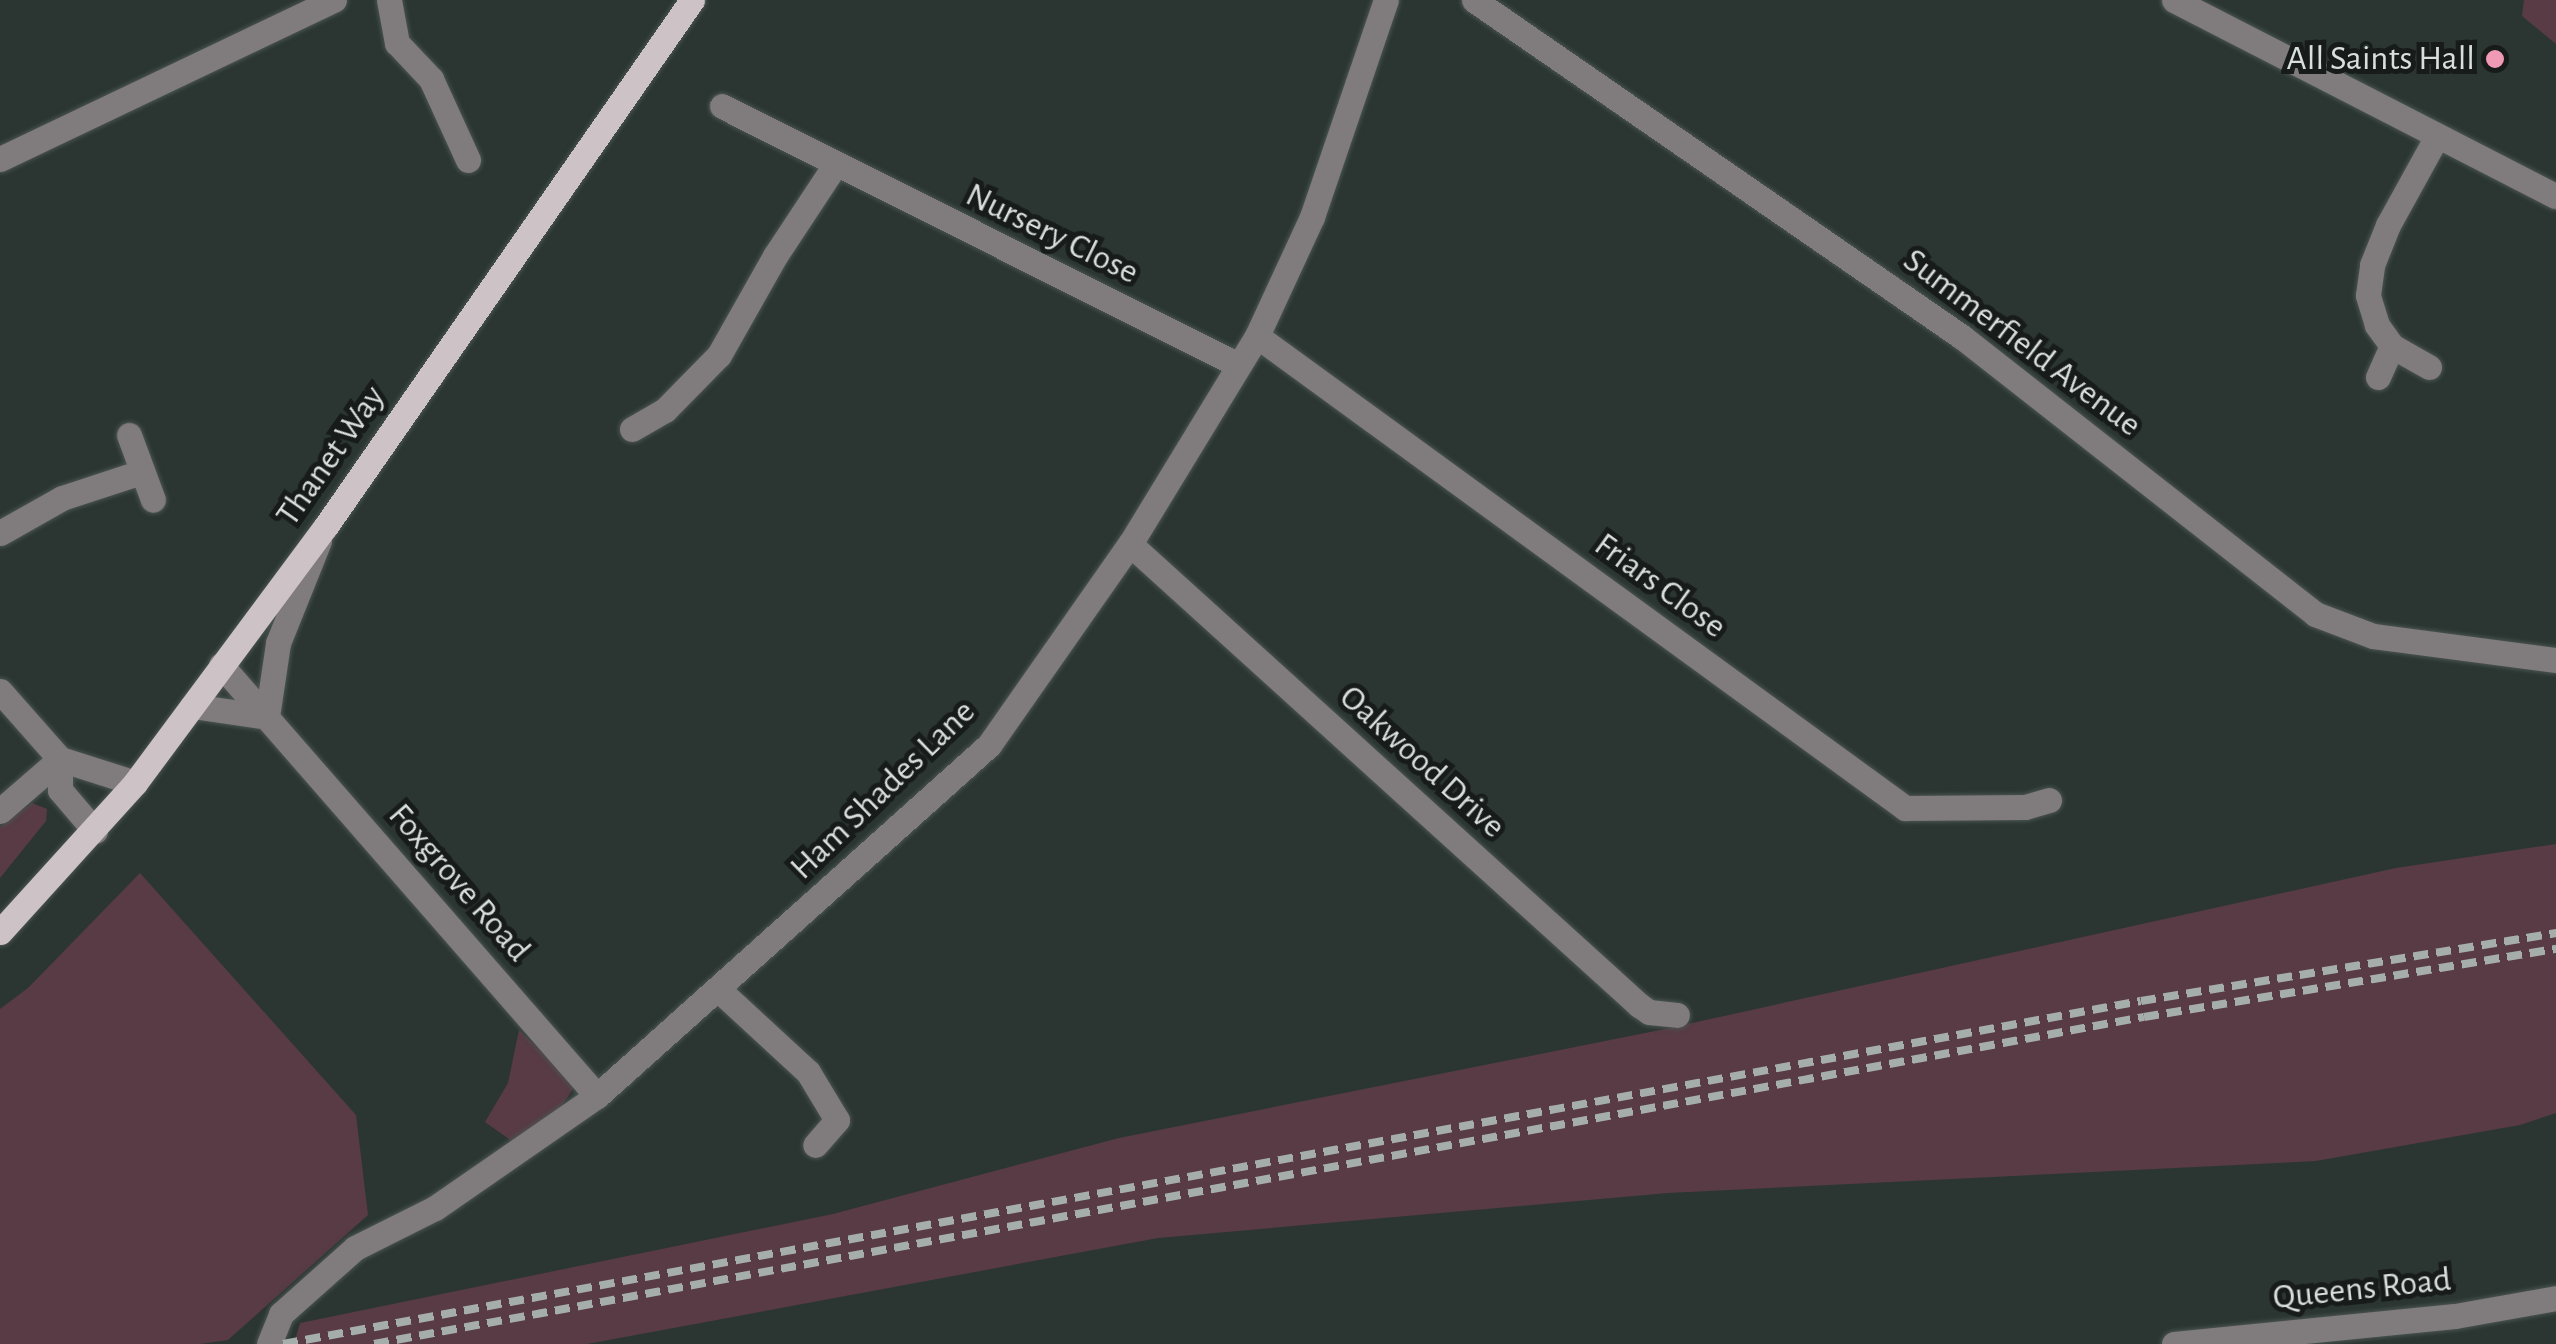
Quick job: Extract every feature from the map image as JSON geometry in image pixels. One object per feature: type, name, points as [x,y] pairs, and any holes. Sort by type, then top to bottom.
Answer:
[{"type":"main road","name":"Thanet Way","points":[[0,932],[135,784],[326,526],[692,0]]},
{"type":"street","points":[[0,159],[334,0]]},
{"type":"street","points":[[389,0],[396,43],[430,79],[468,160]]},
{"type":"street","name":"Ham Shades Lane","points":[[269,1344],[280,1314],[355,1248],[435,1208],[597,1096],[989,745],[1130,544],[1257,336],[1312,218],[1386,0]]},
{"type":"street","name":"Summerfield Avenue","points":[[1474,0],[1962,337],[2315,614],[2373,636],[2556,660]]},
{"type":"street","points":[[2174,0],[2436,138],[2556,196]]},
{"type":"street","name":"Nursery Close","points":[[722,106],[1238,366]]},
{"type":"street","points":[[2429,367],[2392,346],[2378,325],[2368,295],[2372,265],[2388,225],[2436,138]]},
{"type":"street","points":[[632,429],[665,410],[719,355],[774,256],[834,165]]},
{"type":"street","name":"Friars Close","points":[[1257,336],[1905,808],[2025,808],[2049,800]]},
{"type":"street","points":[[2378,377],[2392,346]]},
{"type":"street","points":[[130,436],[153,500]]},
{"type":"street","points":[[0,533],[62,498],[140,472]]},
{"type":"street","points":[[192,706],[267,718],[278,644],[326,526]]},
{"type":"street","name":"Oakwood Drive","points":[[1130,544],[1638,1005],[1649,1012],[1677,1015]]},
{"type":"street","name":"Foxgrove Road","points":[[221,665],[597,1096]]},
{"type":"street","points":[[0,691],[60,759],[135,784]]},
{"type":"street","points":[[0,811],[60,759]]},
{"type":"street","points":[[60,759],[60,790],[95,831]]},
{"type":"street","points":[[719,990],[808,1072],[837,1120],[815,1145]]},
{"type":"street","name":"Queens Road","points":[[2177,1344],[2455,1316],[2556,1298]]},
{"type":"shaded area","points":[[2524,0],[2556,0],[2556,44],[2522,16]]},
{"type":"shaded area","points":[[32,803],[47,809],[46,821],[0,878],[0,827]]},
{"type":"shaded area","points":[[2556,844],[2556,1113],[2520,1125],[2316,1161],[1668,1193],[1158,1238],[587,1344],[294,1344],[300,1323],[833,1214],[1119,1138],[1665,1029],[2396,868]]},
{"type":"shaded area","points":[[140,873],[356,1115],[368,1215],[228,1340],[200,1344],[0,1344],[0,1009],[28,988]]},
{"type":"shaded area","points":[[519,1030],[569,1078],[573,1089],[559,1110],[513,1142],[485,1122],[508,1083]]},
{"type":"railway","points":[[283,1344],[2141,1001],[2556,933]]},
{"type":"railway","points":[[374,1344],[2144,1017],[2556,949]]},
{"type":"place","name":"All Saints Hall","points":[[2495,59]]}]
